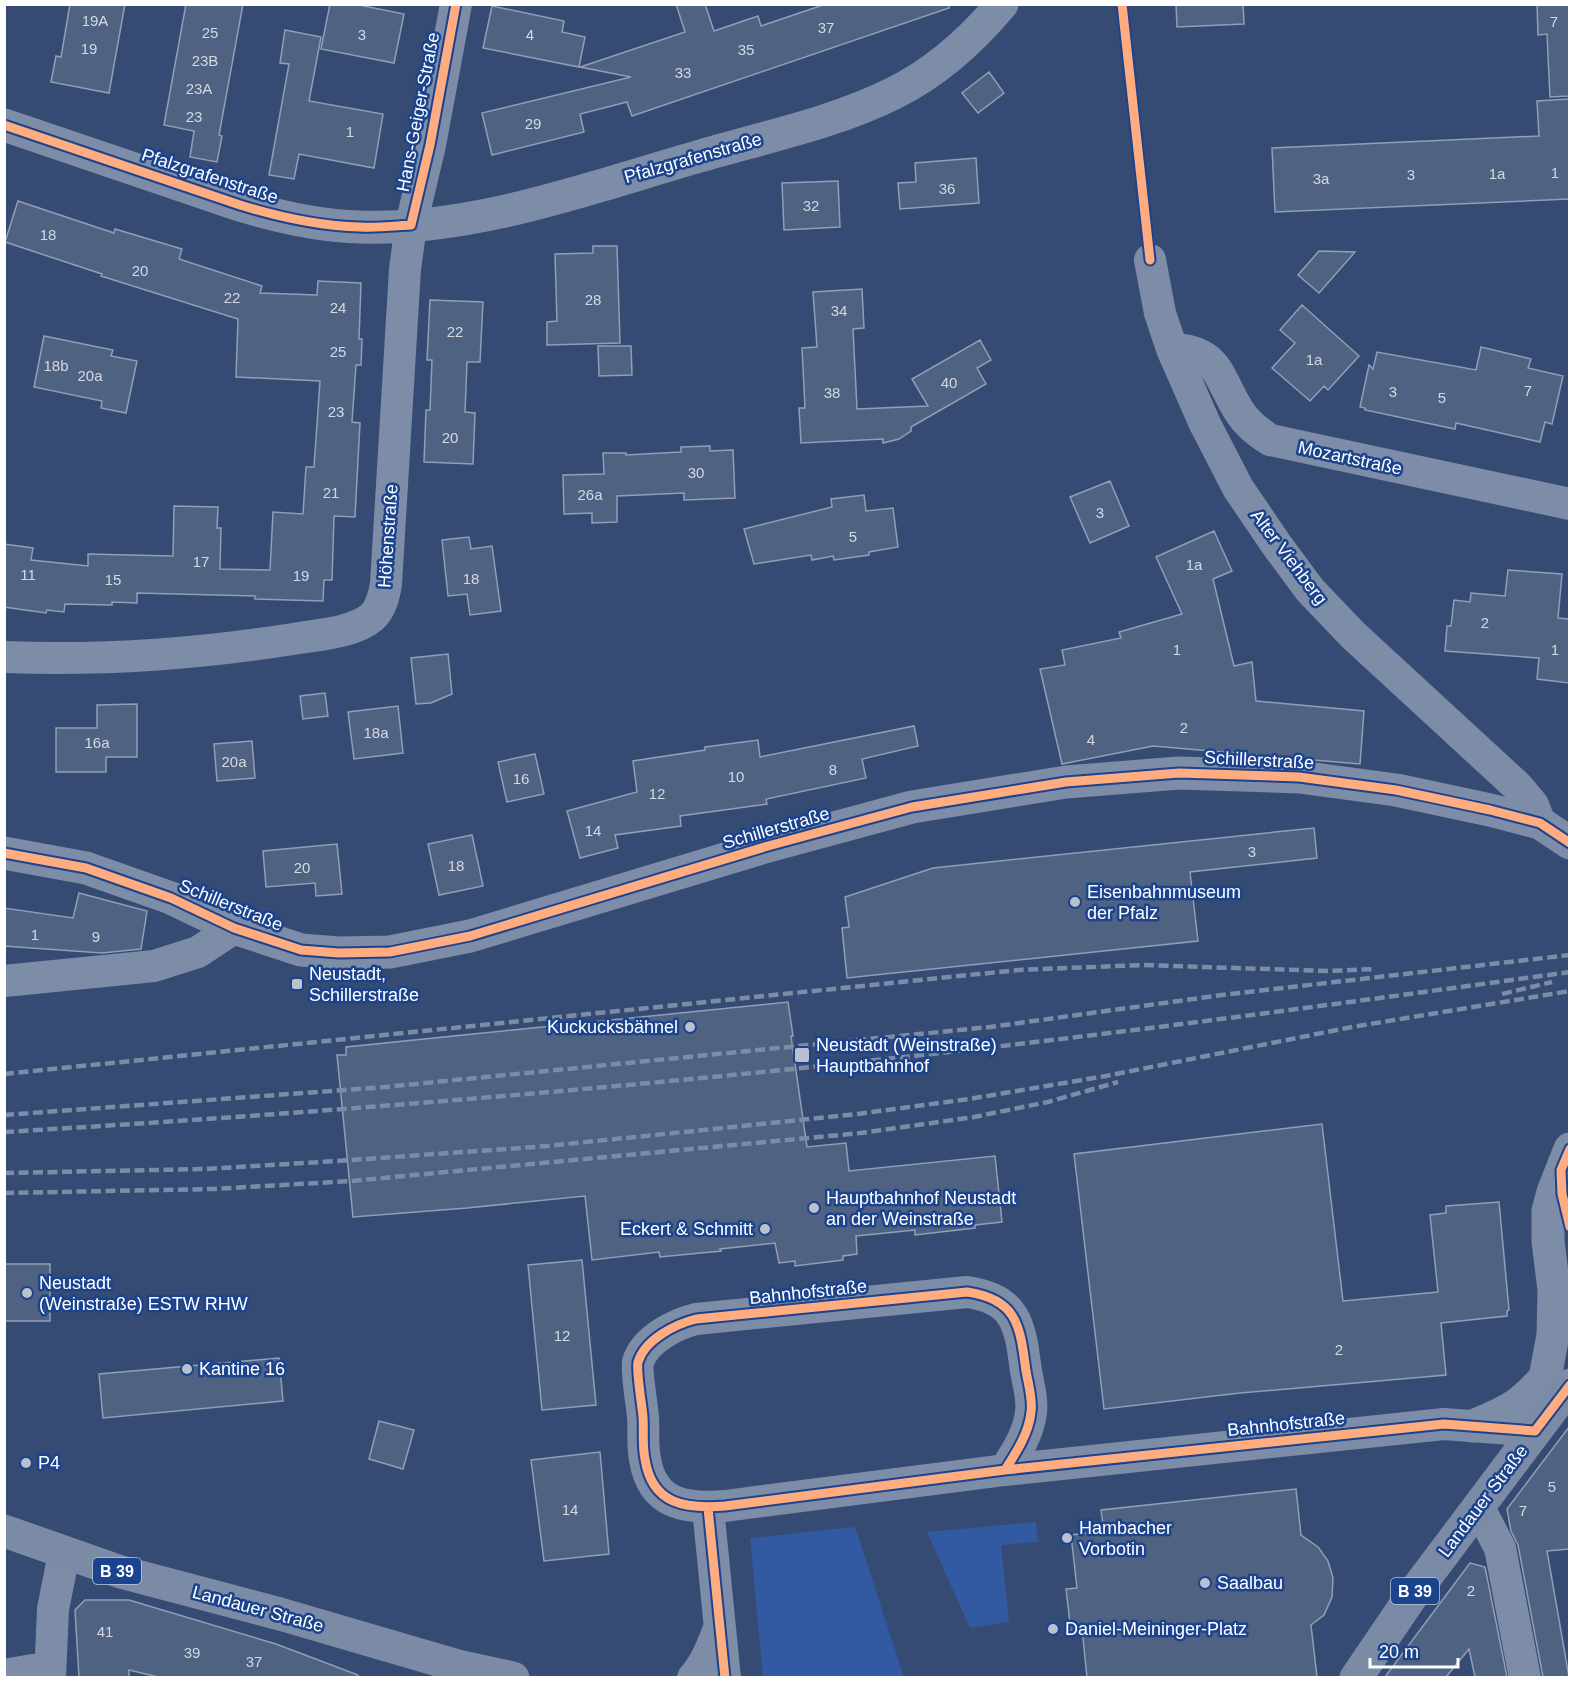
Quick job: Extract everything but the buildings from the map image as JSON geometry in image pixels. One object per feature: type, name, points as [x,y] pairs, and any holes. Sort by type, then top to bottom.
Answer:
[{"type":"main road","name":"Landauer Straße","points":[[1356,1677],[1413,1594],[1536,1431],[1557,1382]]},
{"type":"main road","name":"Landauer Straße","points":[[4,1532],[64,1554],[171,1586],[260,1608],[443,1669],[458,1666],[513,1677]]},
{"type":"street","name":"Hans-Geiger-Straße","points":[[411,225],[430,146],[456,4]]},
{"type":"street","name":"Pfalzgrafenstraße","points":[[4,125],[280,217],[360,228],[411,225],[471,217],[529,205],[770,136],[874,103],[919,80],[943,63],[985,24],[1002,4]]},
{"type":"street","name":"Höhenstraße","points":[[4,657],[161,654],[242,646],[334,632],[358,625],[372,617],[382,601],[386,584],[400,332],[411,225]]},
{"type":"street","name":"Alter Viehberg","points":[[1150,260],[1160,313],[1172,349],[1205,424],[1238,488],[1276,544],[1310,590],[1353,635],[1518,787],[1533,805],[1540,823]]},
{"type":"street","name":"Mozartstraße","points":[[1172,349],[1198,352],[1212,362],[1240,414],[1253,429],[1270,440],[1569,504]]},
{"type":"street","name":"Schillerstraße","points":[[4,853],[86,868],[171,898],[234,928],[302,950],[339,953],[390,952],[470,936],[768,846],[912,807],[1066,782],[1179,773],[1299,777],[1396,790],[1490,810],[1540,823],[1569,843]]},
{"type":"street","points":[[4,981],[154,966],[198,952],[234,928]]},
{"type":"street","points":[[1565,1159],[1562,1194],[1569,1227]]},
{"type":"street","points":[[1473,1426],[1511,1410],[1530,1395],[1557,1382],[1553,1335],[1562,1295],[1548,1240],[1548,1211],[1565,1159]]},
{"type":"street","name":"Bahnhofstraße","points":[[1005,1470],[1021,1443],[1031,1411],[1021,1332],[1014,1318],[1004,1306],[980,1294],[967,1292],[696,1319],[668,1329],[646,1349],[638,1362],[645,1458],[652,1481],[670,1500],[695,1508],[1005,1470],[1444,1424],[1536,1431]]},
{"type":"street","points":[[708,1508],[725,1677]]},
{"type":"street","points":[[1479,1508],[1500,1548],[1525,1677]]},
{"type":"street","points":[[4,1674],[50,1672],[53,1609],[64,1554]]},
{"type":"street","points":[[693,1677],[710,1653],[719,1627]]},
{"type":"shaded area","points":[[1036,1522],[1038,1542],[1001,1545],[1009,1622],[970,1628],[927,1532]]},
{"type":"shaded area","points":[[855,1527],[904,1677],[763,1677],[750,1538]]},
{"type":"railway","points":[[4,1115],[385,1087],[990,1027],[1222,995],[1570,955]]},
{"type":"railway","points":[[4,1074],[1018,970],[1143,965],[1328,971],[1375,969]]},
{"type":"railway","points":[[4,1132],[482,1098],[839,1064],[1188,1023],[1570,972]]},
{"type":"railway","points":[[1502,994],[1552,982]]},
{"type":"railway","points":[[4,1173],[205,1169],[337,1161],[548,1146],[857,1114],[969,1099],[1106,1076],[1352,1027],[1570,991]]},
{"type":"railway","points":[[4,1193],[213,1189],[351,1181],[861,1133],[974,1117],[1048,1102],[1118,1082]]},
{"type":"cycle path","points":[[4,125],[269,213],[314,223],[345,226],[411,225],[430,145],[456,4]]},
{"type":"cycle path","points":[[1122,4],[1150,260]]},
{"type":"cycle path","points":[[4,853],[86,868],[171,898],[234,928],[301,950],[339,953],[390,952],[470,936],[768,846],[912,807],[1066,782],[1179,773],[1299,777],[1396,790],[1490,810],[1540,823],[1570,843]]},
{"type":"cycle path","points":[[1570,1149],[1561,1170],[1562,1194],[1570,1227]]},
{"type":"cycle path","points":[[1005,1470],[1028,1428],[1031,1396],[1021,1341],[1013,1318],[997,1301],[984,1296],[967,1292],[696,1319],[662,1334],[647,1346],[638,1362],[645,1459],[655,1486],[673,1501],[684,1505],[711,1507],[1005,1470],[1444,1424],[1535,1431],[1570,1385]]},
{"type":"cycle path","points":[[708,1508],[725,1678]]},
{"type":"place","name":"Eisenbahnmuseum der Pfalz","points":[[1075,902]]},
{"type":"place","name":"Neustadt, Schillerstraße","points":[[297,984]]},
{"type":"place","name":"Kuckucksbähnel","points":[[690,1027]]},
{"type":"place","name":"Neustadt (Weinstraße) Hauptbahnhof","points":[[802,1055]]},
{"type":"place","name":"Hauptbahnhof Neustadt an der Weinstraße","points":[[814,1208]]},
{"type":"place","name":"Eckert & Schmitt","points":[[765,1229]]},
{"type":"place","name":"Neustadt (Weinstraße) ESTW RHW","points":[[27,1293]]},
{"type":"place","name":"Kantine 16","points":[[187,1369]]},
{"type":"place","name":"P4","points":[[26,1463]]},
{"type":"place","name":"Hambacher Vorbotin","points":[[1067,1538]]},
{"type":"place","name":"Saalbau","points":[[1205,1583]]},
{"type":"place","name":"Daniel-Meininger-Platz","points":[[1053,1629]]}]
